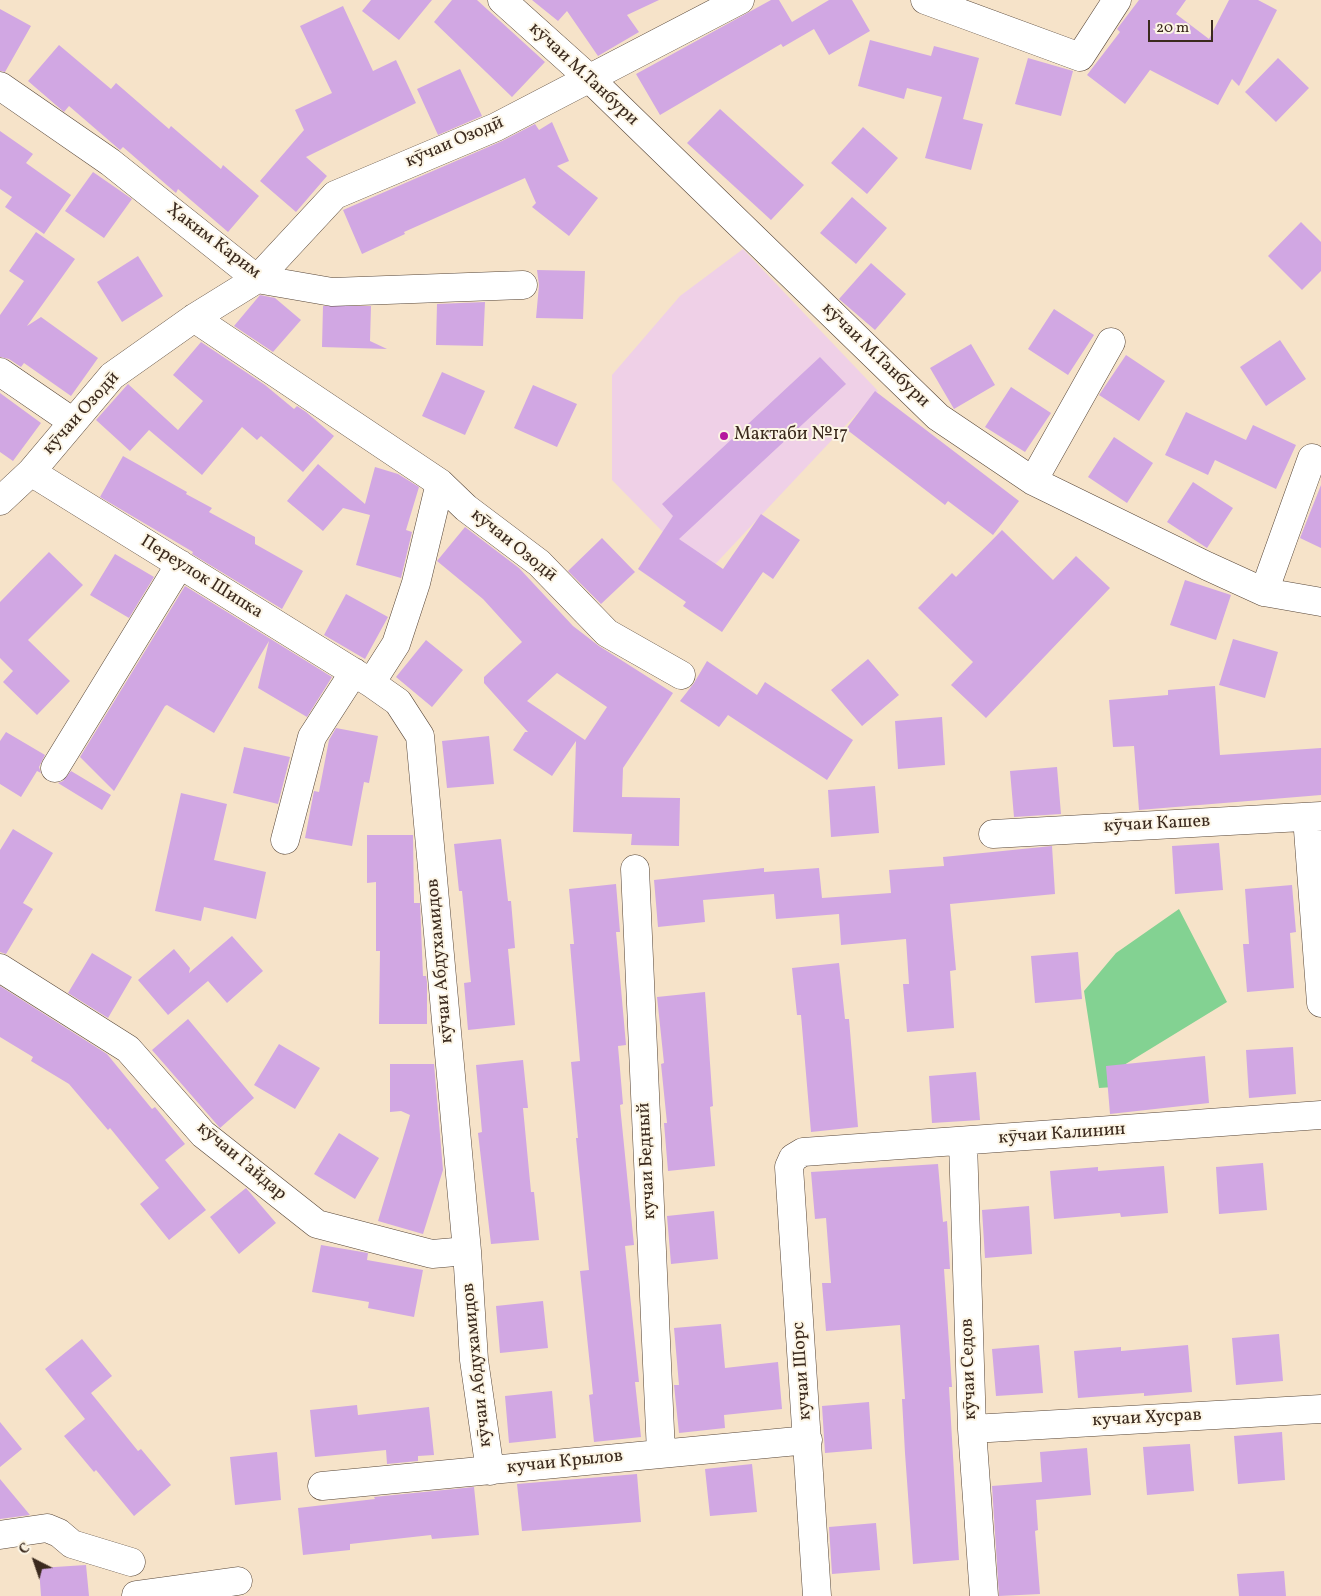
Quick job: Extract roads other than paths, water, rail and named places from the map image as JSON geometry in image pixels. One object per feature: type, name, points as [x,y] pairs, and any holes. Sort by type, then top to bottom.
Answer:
[{"type":"street","name":"кӯчаи М.Танбури","points":[[502,0],[590,79],[938,417],[1033,481],[1264,592],[1321,602]]},
{"type":"street","name":"кӯчаи Озодӣ","points":[[12,484],[73,422],[112,376],[194,318],[257,279],[335,194],[496,126],[740,0]]},
{"type":"street","points":[[925,0],[1080,57],[1118,0]]},
{"type":"street","name":"Ҳаким Карим","points":[[1,88],[110,162],[257,279],[332,292],[524,285]]},
{"type":"street","name":"кӯчаи Озодӣ","points":[[194,318],[440,483],[466,508],[538,563],[607,634],[681,674]]},
{"type":"street","points":[[1033,481],[1111,342]]},
{"type":"street","points":[[0,372],[73,422]]},
{"type":"street","points":[[1264,592],[1312,458]]},
{"type":"street","points":[[285,840],[312,737],[399,635],[416,583],[440,483]]},
{"type":"street","name":"Переулок Шипка","points":[[12,484],[180,564],[363,678]]},
{"type":"street","points":[[55,768],[180,564]]},
{"type":"street","name":"кӯчаи Абдухамидов","points":[[363,678],[398,702],[420,736],[467,1251],[474,1360],[490,1471]]},
{"type":"street","points":[[1314,817],[1321,1003]]},
{"type":"street","name":"кӯчаи Кашев","points":[[993,834],[1314,817]]},
{"type":"street","name":"кучаи Бедный","points":[[635,869],[661,1453]]},
{"type":"street","name":"кӯчаи Гайдар","points":[[0,968],[128,1049],[203,1134],[317,1224],[432,1254],[467,1251]]},
{"type":"street","name":"кӯчаи Калинин","points":[[803,1152],[1321,1115]]},
{"type":"street","name":"кӯчаи Седов","points":[[962,1142],[972,1429],[984,1596]]},
{"type":"street","name":"кучаи Шорс","points":[[803,1152],[793,1158],[789,1167],[817,1596]]},
{"type":"street","name":"кучаи Хусрав","points":[[972,1429],[1321,1409]]},
{"type":"street","name":"кучаи Крылов","points":[[322,1486],[808,1440]]},
{"type":"street","points":[[0,1535],[47,1528],[59,1533],[72,1544],[131,1562]]},
{"type":"street","points":[[136,1595],[238,1581]]},
{"type":"place","name":"Мактаби №17","points":[[724,436]]}]
